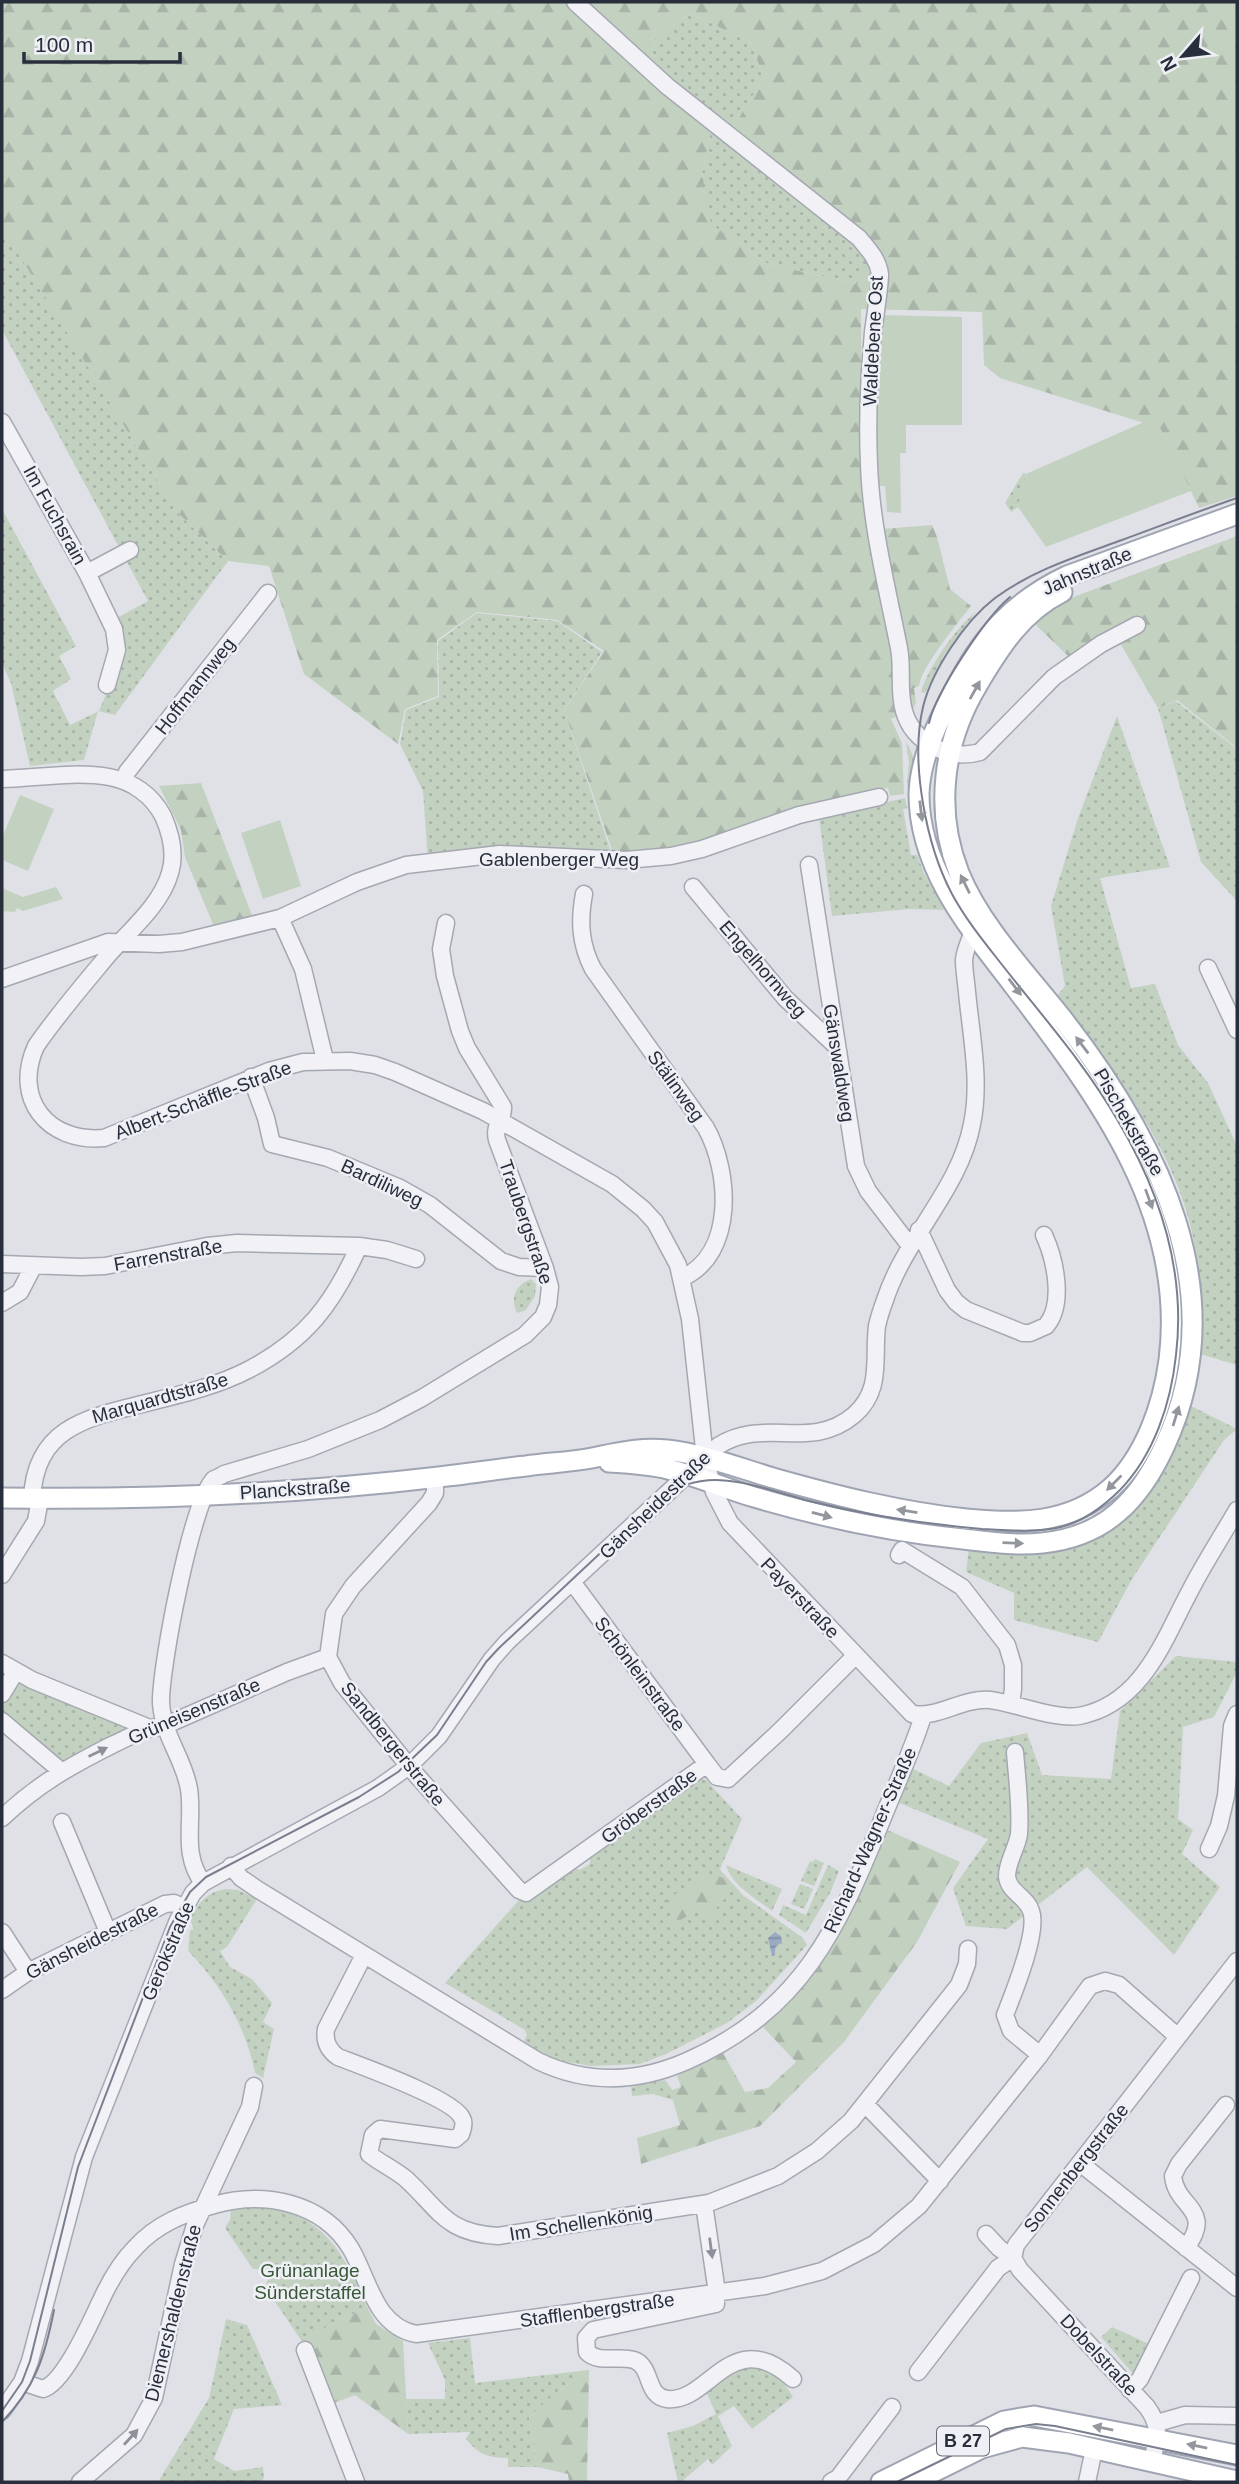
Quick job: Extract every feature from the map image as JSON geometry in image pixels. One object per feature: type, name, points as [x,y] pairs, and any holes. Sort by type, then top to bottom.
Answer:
[{"type":"main road","name":"Jahnstraße","points":[[930,745],[957,685],[982,645],[1005,617],[1029,596],[1067,576],[1237,514]]},
{"type":"main road","name":"Jahnstraße","points":[[949,753],[960,719],[990,664],[1022,621],[1037,607],[1071,588],[1237,528]]},
{"type":"main road","name":"Pischekstraße","points":[[710,1442],[746,1470],[891,1509],[1004,1522],[1045,1520],[1081,1508],[1111,1488],[1134,1459],[1155,1417],[1164,1388],[1169,1355],[1171,1298],[1163,1248],[1147,1194],[1128,1153],[1100,1106],[973,933],[943,884],[925,833],[919,792],[930,745]]},
{"type":"main road","name":"Pischekstraße","points":[[687,1475],[832,1518],[914,1533],[1009,1543],[1060,1541],[1095,1529],[1131,1500],[1146,1482],[1170,1433],[1187,1376],[1192,1309],[1183,1245],[1169,1197],[1146,1145],[1113,1089],[1080,1041],[980,912],[958,869],[948,834],[944,782],[949,753]]},
{"type":"main road","name":"Planckstraße","points":[[2,1498],[205,1496],[435,1478],[587,1459],[641,1449],[668,1450],[710,1442]]},
{"type":"main road","name":"Planckstraße","points":[[587,1459],[659,1467],[687,1475]]},
{"type":"main road","name":"B 27","points":[[881,2482],[1004,2421],[1019,2417],[1050,2417],[1157,2431],[1237,2455]]},
{"type":"main road","name":"B 27","points":[[912,2482],[982,2448],[1010,2438],[1037,2437],[1237,2481]]},
{"type":"street","name":"Waldebene Ost","points":[[575,2],[667,86],[859,238],[874,255],[880,274],[870,370],[869,465],[876,529],[900,652],[904,710],[919,736],[930,745],[949,753]]},
{"type":"street","name":"Im Fuchsrain","points":[[2,422],[87,573],[114,629],[117,650],[107,685]]},
{"type":"street","name":"Im Fuchsrain","points":[[87,573],[130,550]]},
{"type":"street","name":"Hoffmannweg","points":[[124,781],[127,772],[268,593]]},
{"type":"street","points":[[949,753],[967,755],[980,752],[1054,677],[1101,644],[1137,625]]},
{"type":"street","name":"Albert-Schäffle-Straße","points":[[2,779],[90,776],[124,781],[138,788],[159,808],[172,840],[170,874],[154,902],[43,1036],[30,1059],[29,1088],[43,1119],[65,1134],[89,1139],[104,1138],[251,1077],[287,1065],[325,1060],[363,1063],[395,1072],[499,1120],[612,1184],[655,1222],[673,1251],[682,1278],[710,1442]]},
{"type":"street","name":"Gablenberger Weg","points":[[2,979],[108,942],[182,942],[280,919],[357,882],[406,864],[500,854],[626,860],[671,856],[702,849],[799,815],[879,797]]},
{"type":"street","name":"Gänswaldweg","points":[[809,865],[853,1154],[860,1178],[910,1246]]},
{"type":"street","name":"Engelhornweg","points":[[693,887],[785,998],[837,1047]]},
{"type":"street","name":"Stälinweg","points":[[584,894],[581,932],[593,969],[699,1117],[719,1156],[724,1194],[716,1239],[710,1255],[701,1267],[682,1278]]},
{"type":"street","name":"Gänsheidestraße","points":[[203,1882],[378,1788],[409,1766],[439,1736],[486,1667],[507,1642],[687,1475],[710,1442],[753,1432],[810,1434],[835,1428],[856,1414],[872,1391],[877,1363],[877,1326],[894,1275],[950,1180],[972,1125],[975,1078],[964,963],[980,912]]},
{"type":"street","points":[[280,919],[303,970],[325,1060]]},
{"type":"street","name":"Traubergstraße","points":[[205,1496],[215,1479],[224,1474],[336,1439],[403,1408],[525,1335],[543,1317],[548,1305],[550,1287],[497,1140],[495,1128],[503,1111],[501,1102],[467,1048],[447,988],[441,949],[446,923]]},
{"type":"street","points":[[1208,968],[1236,1022]]},
{"type":"street","name":"Bardiliweg","points":[[251,1077],[272,1144],[328,1158],[390,1183],[430,1205],[501,1261],[519,1267],[545,1268]]},
{"type":"street","points":[[919,1230],[947,1290],[956,1302],[979,1316],[1017,1331],[1030,1333],[1049,1323],[1055,1307],[1054,1260],[1044,1235]]},
{"type":"street","name":"Farrenstraße","points":[[2,1264],[33,1267],[105,1266],[206,1246],[230,1244],[359,1246],[387,1250],[416,1259]]},
{"type":"street","name":"Marquardtstraße","points":[[2,1575],[36,1521],[38,1462],[53,1442],[76,1424],[103,1414],[218,1383],[251,1369],[284,1348],[310,1325],[330,1301],[344,1280],[359,1246]]},
{"type":"street","points":[[2,1303],[19,1292],[33,1267]]},
{"type":"street","name":"Payerstraße","points":[[710,1442],[711,1483],[727,1518],[743,1539],[906,1709],[912,1714],[923,1716]]},
{"type":"street","points":[[328,1657],[334,1614],[353,1586],[429,1503],[435,1493],[435,1478]]},
{"type":"street","points":[[659,1502],[684,1488],[711,1483]]},
{"type":"street","name":"Gerokstraße","points":[[2,2410],[37,2374],[50,2330],[61,2272],[62,2241],[84,2157],[184,1908],[203,1882],[191,1864],[188,1787],[164,1726],[161,1700],[168,1636],[186,1558],[205,1496]]},
{"type":"street","points":[[743,1539],[734,1522],[734,1511],[741,1502],[756,1497]]},
{"type":"street","points":[[923,1716],[973,1700],[1011,1703],[1076,1717],[1116,1702],[1151,1665],[1237,1510]]},
{"type":"street","points":[[899,1555],[902,1550],[953,1580],[969,1595],[1012,1655],[1011,1703]]},
{"type":"street","name":"Schönleinstraße","points":[[573,1583],[707,1764]]},
{"type":"street","name":"Gröberstraße","points":[[526,1893],[707,1764],[717,1777],[728,1779],[855,1656]]},
{"type":"street","name":"Grüneisenstraße","points":[[2,1818],[31,1791],[61,1771],[147,1727],[164,1726],[286,1672],[328,1657]]},
{"type":"street","name":"Sandbergerstraße","points":[[328,1657],[342,1683],[409,1766],[483,1852],[519,1891],[526,1893]]},
{"type":"street","points":[[2,1694],[9,1667],[147,1727]]},
{"type":"street","points":[[1209,1849],[1224,1805],[1230,1737],[1237,1714]]},
{"type":"street","name":"Richard-Wagner-Straße","points":[[231,1866],[241,1878],[538,2062],[579,2076],[615,2080],[640,2077],[675,2066],[724,2042],[758,2018],[790,1988],[814,1959],[848,1902],[923,1716]]},
{"type":"street","points":[[2,1721],[61,1771]]},
{"type":"street","points":[[1015,1752],[1019,1828],[1007,1875],[1011,1886],[1029,1905],[1033,1918],[1020,1978],[1005,2015],[1011,2031],[1040,2055]]},
{"type":"street","points":[[62,1822],[108,1932]]},
{"type":"street","name":"Gänsheidestraße","points":[[2,1990],[28,1972],[165,1904],[174,1903],[184,1908]]},
{"type":"street","points":[[2,1932],[28,1972]]},
{"type":"street","name":"Im Schellenkönig","points":[[364,1955],[326,2029],[327,2045],[338,2057],[436,2098],[462,2117],[463,2128],[457,2138],[380,2129],[373,2133],[368,2149],[370,2156],[405,2178],[446,2220],[475,2233],[506,2235],[704,2204],[764,2182],[804,2160],[840,2132],[865,2104],[959,1985],[965,1971],[968,1949]]},
{"type":"street","name":"Sonnenbergstraße","points":[[918,2372],[998,2268],[1013,2258],[1016,2245],[1237,1962]]},
{"type":"street","name":"Stafflenbergstraße","points":[[26,2384],[43,2389],[60,2374],[88,2331],[111,2281],[135,2248],[163,2225],[183,2214],[228,2202],[264,2199],[296,2205],[313,2213],[337,2231],[350,2248],[389,2322],[416,2334],[788,2281],[843,2261],[873,2244],[902,2222],[940,2181],[1040,2055],[1090,1986],[1104,1981],[1119,1985],[1178,2036]]},
{"type":"street","name":"Diemershaldenstraße","points":[[80,2482],[134,2435],[154,2398],[183,2264],[201,2209],[250,2107],[254,2086]]},
{"type":"street","points":[[865,2104],[940,2181]]},
{"type":"street","points":[[1185,2248],[1192,2239],[1197,2222],[1192,2207],[1177,2190],[1173,2175],[1226,2105]]},
{"type":"street","points":[[1080,2163],[1237,2288]]},
{"type":"street","points":[[704,2204],[716,2293],[714,2306],[591,2331],[586,2339],[587,2352],[595,2358],[636,2361],[645,2370],[655,2393],[669,2399],[688,2394],[727,2366],[743,2361],[765,2363],[793,2379]]},
{"type":"street","name":"Dobelstraße","points":[[986,2234],[1013,2258],[1020,2270],[1147,2407],[1157,2431]]},
{"type":"street","points":[[1130,2389],[1140,2379],[1191,2278]]},
{"type":"street","points":[[305,2350],[356,2482]]},
{"type":"street","name":"Gerokstraße","points":[[2,2422],[26,2384]]},
{"type":"street","points":[[831,2482],[838,2478],[892,2407]]},
{"type":"street","points":[[1152,2462],[1157,2431],[1185,2415],[1237,2416]]},
{"type":"street","points":[[1087,2482],[1094,2449]]},
{"type":"green space","points":[[2,2],[1237,2],[1237,496],[1199,508],[1160,428],[1000,378],[984,365],[982,312],[861,309],[862,478],[870,530],[932,525],[950,589],[971,606],[933,657],[919,686],[914,688],[916,702],[913,709],[891,719],[902,743],[904,794],[890,796],[888,788],[844,797],[686,850],[613,853],[564,710],[604,651],[557,620],[477,612],[437,640],[438,696],[405,709],[398,744],[304,674],[269,566],[228,561],[177,512],[7,235],[2,237]],"holes":[[[690,13],[750,42],[764,77],[731,131],[651,63],[655,39]],[[711,131],[861,250],[871,267],[857,284],[768,264],[711,224],[702,173]]]},
{"type":"green space","points":[[690,13],[750,42],[764,77],[731,132],[651,63],[655,39]]},
{"type":"green space","points":[[711,130],[861,250],[872,267],[857,284],[768,264],[710,224],[702,173]]},
{"type":"green space","points":[[7,234],[177,512],[228,561],[115,715],[99,711],[124,651],[117,618],[148,601],[2,330],[2,237]]},
{"type":"green space","points":[[880,315],[962,317],[962,425],[906,425],[906,453],[900,453],[901,513],[887,512],[885,486],[874,486]]},
{"type":"green space","points":[[1144,422],[1160,428],[1191,491],[1046,547],[1018,507],[1026,474]]},
{"type":"green space","points":[[1023,473],[1026,474],[1018,507],[1011,512],[1005,503]]},
{"type":"green space","points":[[2,509],[76,646],[59,656],[71,679],[53,691],[70,725],[98,712],[84,760],[30,766],[11,683],[2,663]]},
{"type":"green space","points":[[1237,536],[1237,748],[1177,700],[1158,708],[1113,631],[1070,658],[1035,624],[1052,605]]},
{"type":"green space","points":[[976,612],[945,654],[925,693],[921,692],[944,648]]},
{"type":"green space","points":[[477,613],[557,621],[602,652],[564,710],[613,858],[428,861],[423,791],[400,744],[406,710],[439,697],[438,641]]},
{"type":"green space","points":[[1176,701],[1237,749],[1237,901],[1201,862],[1158,708]]},
{"type":"green space","points":[[1117,716],[1170,867],[1100,878],[1131,988],[1155,984],[1178,1045],[1208,1083],[1237,1146],[1237,1365],[1200,1354],[1196,1253],[1188,1217],[1176,1183],[1143,1116],[1058,995],[1065,986],[1051,906],[1078,818]]},
{"type":"green space","points":[[906,742],[917,774],[915,834],[907,783],[909,762]]},
{"type":"green space","points":[[201,783],[253,918],[215,929],[185,857],[181,830],[159,786]]},
{"type":"green space","points":[[20,795],[54,809],[28,871],[2,860],[2,838]]},
{"type":"green space","points":[[905,798],[907,808],[903,809],[911,855],[917,855],[944,910],[909,909],[832,916],[819,817]]},
{"type":"green space","points":[[280,820],[301,886],[263,899],[241,833]]},
{"type":"green space","points":[[56,887],[63,899],[23,911],[17,908],[15,912],[2,911],[2,888],[23,897]]},
{"type":"green space","points":[[531,1279],[536,1284],[535,1296],[526,1310],[517,1313],[515,1293]]},
{"type":"green space","points":[[1189,1405],[1237,1429],[1224,1440],[1132,1579],[1098,1642],[1014,1620],[1014,1593],[966,1572],[969,1548],[1090,1541]]},
{"type":"green space","points":[[1176,1656],[1237,1662],[1237,1672],[1214,1717],[1183,1727],[1178,1819],[1193,1830],[1182,1854],[1220,1887],[1174,1955],[1087,1867],[1007,1929],[966,1926],[953,1888],[988,1839],[897,1802],[913,1769],[949,1786],[981,1743],[1027,1733],[1042,1775],[1111,1779],[1120,1711]]},
{"type":"green space","points":[[16,1671],[125,1718],[123,1740],[61,1771],[2,1721],[2,1694]]},
{"type":"green space","points":[[698,1778],[706,1780],[742,1819],[720,1869],[744,1896],[803,1938],[807,1945],[756,2001],[727,2023],[666,2054],[640,2064],[591,2066],[549,2057],[524,2041],[527,2035],[525,2030],[445,1983],[519,1900],[528,1901],[574,1868],[580,1870],[590,1864],[590,1856]]},
{"type":"green space","points":[[885,1829],[960,1862],[917,1942],[844,2042],[760,2126],[641,2164],[637,2138],[680,2125],[673,2100],[677,2098],[672,2090],[681,2087],[677,2076],[723,2053],[745,2092],[768,2088],[796,2062],[762,2026],[805,1982],[836,1936],[862,1885]]},
{"type":"green space","points":[[815,1859],[824,1863],[814,1886],[801,1881],[810,1861]]},
{"type":"green space","points":[[704,1865],[711,1875],[724,1878],[734,1888],[712,1916],[704,1916],[697,1910],[674,1924],[664,1901],[702,1878]]},
{"type":"green space","points":[[726,1865],[782,1889],[772,1911],[733,1879]]},
{"type":"green space","points":[[828,1865],[839,1871],[830,1893],[806,1933],[779,1915],[783,1905],[806,1915]]},
{"type":"green space","points":[[800,1884],[813,1889],[804,1909],[791,1904]]},
{"type":"green space","points":[[226,1889],[238,1890],[257,1899],[227,1947],[220,1951],[230,1967],[252,1979],[272,2003],[263,2022],[274,2029],[263,2078],[255,2073],[239,2023],[230,2007],[211,1978],[188,1951],[190,1930],[194,1930],[190,1919],[193,1913],[209,1895]]},
{"type":"green space","points":[[665,2080],[678,2098],[673,2100],[653,2094],[632,2096],[631,2087]]},
{"type":"green space","name":"Grünanlage Sünderstaffel","points":[[254,2206],[298,2216],[314,2225],[338,2251],[367,2307],[301,2340],[265,2287],[266,2274],[253,2269],[225,2228],[230,2220],[231,2209]]},
{"type":"green space","points":[[367,2307],[376,2324],[403,2341],[408,2434],[355,2395],[329,2405],[301,2340]]},
{"type":"green space","points":[[226,2319],[247,2325],[282,2405],[234,2409],[214,2459],[234,2471],[263,2467],[264,2478],[260,2482],[158,2482],[209,2398]]},
{"type":"green space","points":[[1112,2327],[1151,2345],[1136,2377],[1101,2337]]},
{"type":"green space","points":[[470,2338],[475,2383],[589,2370],[556,2393],[529,2417],[537,2467],[508,2467],[508,2458],[479,2452],[466,2439],[470,2432],[408,2434],[406,2399],[445,2399],[445,2380],[428,2343]]},
{"type":"green space","points":[[759,2367],[778,2374],[793,2397],[752,2429],[734,2406],[718,2416],[732,2446],[712,2465],[708,2459],[678,2482],[667,2433],[693,2426],[716,2414],[705,2389],[735,2369]]},
{"type":"green space","points":[[589,2370],[587,2482],[569,2482],[568,2474],[537,2467],[529,2417],[556,2393]]},
{"type":"water","points":[[775,1932],[781,1936],[782,1941],[772,1956],[768,1938]]},
{"type":"tram line","points":[[2,2411],[22,2382],[30,2361],[78,2167],[170,1927],[190,1892],[206,1877],[359,1797],[398,1772],[437,1735],[486,1662],[499,1648],[658,1499],[695,1482],[732,1481],[830,1506],[895,1518],[982,1529],[1041,1530],[1061,1527],[1093,1513],[1120,1490],[1142,1461],[1165,1410],[1176,1355],[1177,1293],[1166,1233],[1146,1176],[1106,1100],[976,931],[952,894],[928,828],[920,777],[919,729],[927,693],[942,662],[961,633],[995,598],[1056,564],[1237,498]]},
{"type":"tram line","points":[[929,723],[941,693],[963,656],[988,621],[1010,597]]},
{"type":"tram line","points":[[2,2422],[31,2384],[47,2342],[54,2310]]},
{"type":"tram line","points":[[897,2482],[1006,2429],[1036,2424],[1237,2465]]}]
